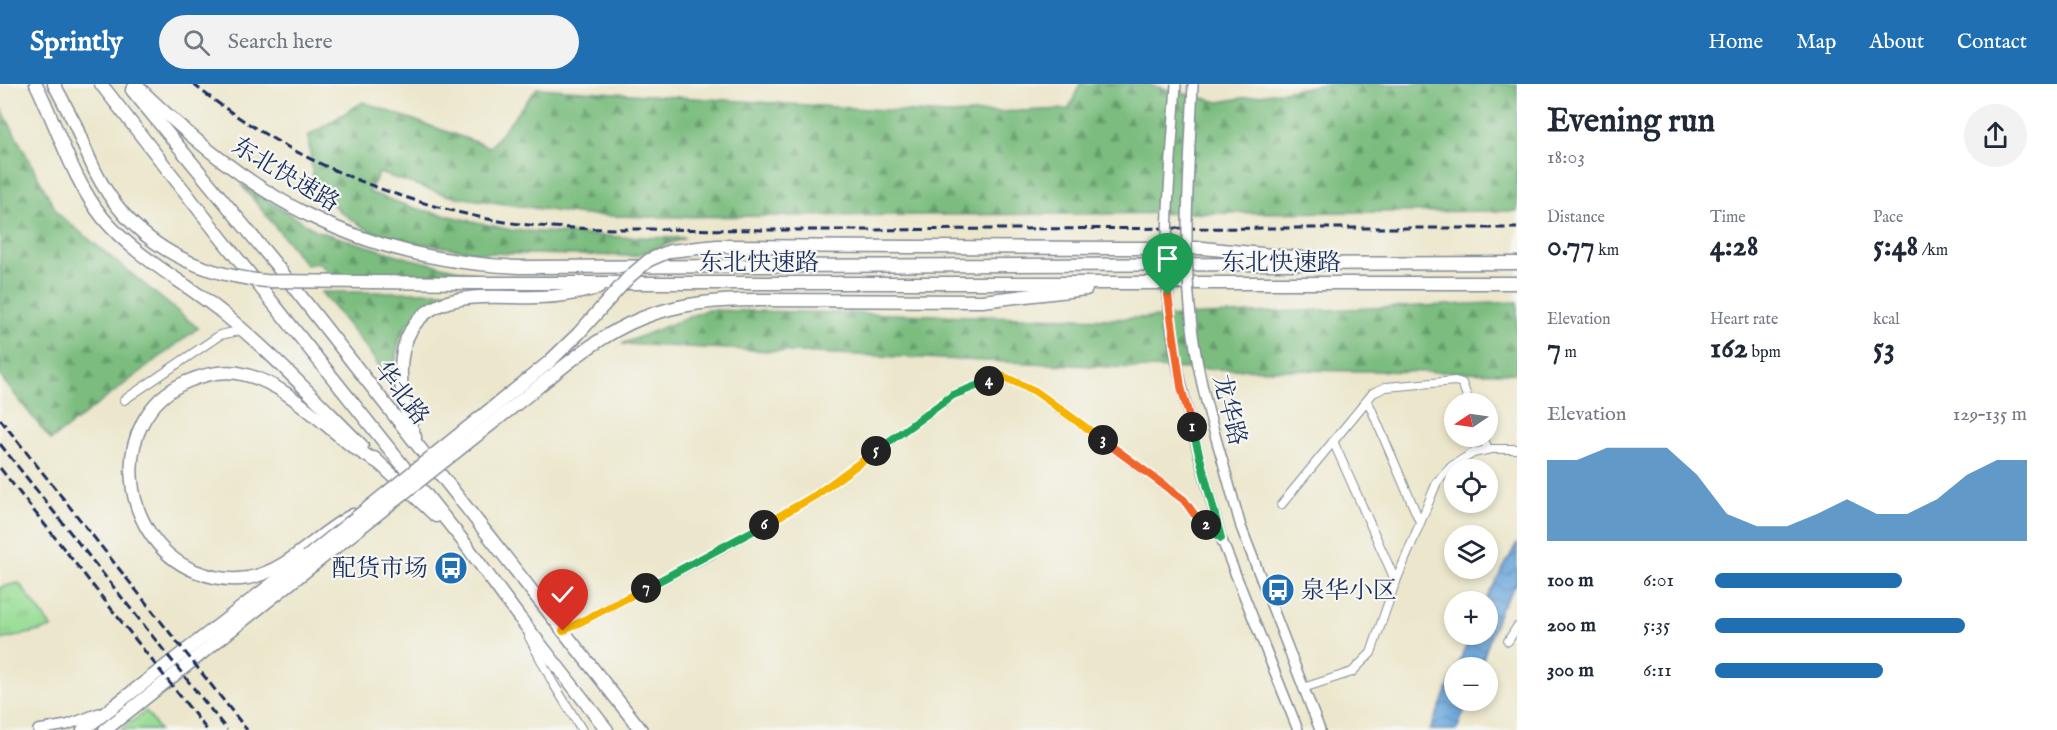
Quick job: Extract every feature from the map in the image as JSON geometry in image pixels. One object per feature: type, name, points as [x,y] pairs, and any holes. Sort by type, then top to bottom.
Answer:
[{"type":"highway","points":[[36,84],[87,195],[120,237],[202,296],[243,330],[296,379],[379,463],[464,541]]},
{"type":"highway","name":"东北快速路","points":[[56,84],[96,172],[124,213],[140,231],[158,245],[199,267],[242,279],[474,284],[1517,283]]},
{"type":"highway","name":"华北路","points":[[101,84],[221,238],[464,541],[519,617],[607,730]]},
{"type":"highway","name":"华北路","points":[[128,84],[277,266],[641,730]]},
{"type":"highway","name":"东北快速路","points":[[135,84],[206,150],[240,176],[295,209],[350,234],[390,248],[453,261],[520,267],[1517,263]]},
{"type":"highway","points":[[105,730],[307,558],[548,363],[578,334],[638,268],[670,250],[717,246],[1233,250],[1345,264]]},
{"type":"highway","points":[[425,456],[409,419],[400,376],[402,348],[414,327],[423,317],[444,303],[464,298],[560,296],[622,283]]},
{"type":"highway","points":[[83,730],[307,558],[557,373],[609,335],[641,318],[677,306],[718,300],[982,301],[1043,296],[1130,283]]},
{"type":"highway","points":[[307,558],[261,575],[232,580],[204,574],[177,562],[165,553],[144,526],[133,497],[131,480],[131,465],[138,432],[154,404],[180,385],[206,374],[236,372],[266,381],[281,390],[351,446],[379,463]]},
{"type":"street","name":"龙华路","points":[[1176,84],[1168,246],[1168,295],[1181,387],[1221,538],[1298,730]]},
{"type":"street","name":"龙华路","points":[[1193,84],[1187,242],[1190,308],[1202,385],[1241,527],[1320,730]]},
{"type":"street","points":[[124,400],[220,335],[243,330]]},
{"type":"street","points":[[563,631],[718,551],[816,495],[953,395],[1002,376],[1035,391],[1184,500],[1194,514],[1221,538]]},
{"type":"street","points":[[1281,505],[1373,393],[1386,387],[1455,381],[1462,383],[1466,393]]},
{"type":"street","points":[[1365,402],[1370,406],[1420,522]]},
{"type":"street","points":[[1333,441],[1396,582]]},
{"type":"street","points":[[1303,688],[1352,672],[1371,653],[1396,582],[1437,482],[1452,466],[1473,453],[1517,449]]},
{"type":"street","points":[[519,617],[553,683],[582,730]]},
{"type":"street","points":[[1508,641],[1517,627]]},
{"type":"street","points":[[38,730],[86,718],[120,702]]},
{"type":"green space","points":[[1080,84],[1145,84],[1219,102],[1325,84],[1517,84],[1517,211],[650,217],[583,215],[450,196],[379,173],[369,192],[414,208],[511,230],[621,237],[685,238],[634,256],[481,253],[412,242],[371,232],[339,211],[314,185],[308,136],[363,102],[490,147],[537,88],[947,114],[1069,109]]},
{"type":"green space","points":[[0,106],[58,214],[198,328],[51,440],[0,376]]},
{"type":"green space","points":[[241,184],[317,231],[411,259],[476,274],[332,276],[319,263],[306,265]]},
{"type":"green space","points":[[321,292],[469,293],[433,303],[418,312],[410,321],[399,342],[396,365],[398,390],[395,391],[369,351]]},
{"type":"green space","points":[[1517,302],[1517,373],[1137,368],[622,344],[706,310],[1112,319]]},
{"type":"green space","points":[[19,583],[52,628],[0,640],[0,587]]},
{"type":"green space","points":[[146,711],[159,730],[121,730]]},
{"type":"water","points":[[1517,543],[1517,583],[1498,616],[1498,591],[1491,591]]},
{"type":"water","points":[[1467,645],[1488,645],[1484,657],[1461,657]]},
{"type":"water","points":[[1444,697],[1444,711],[1464,711],[1457,730],[1430,730]]},
{"type":"railway","points":[[193,84],[226,109],[261,131],[332,169],[408,198],[488,219],[527,225],[756,230],[1517,228]]},
{"type":"railway","points":[[0,419],[247,730]]},
{"type":"railway","points":[[0,444],[227,730]]},
{"type":"railway","points":[[0,468],[207,730]]},
{"type":"place","name":"配货市场","points":[[451,568]]},
{"type":"place","name":"泉华小区","points":[[1278,590]]},
{"type":"route","points":[[563,631],[718,551],[816,495],[953,395],[1002,376],[1035,391],[1184,500],[1194,514],[1221,538],[1181,387],[1168,295]]}]
